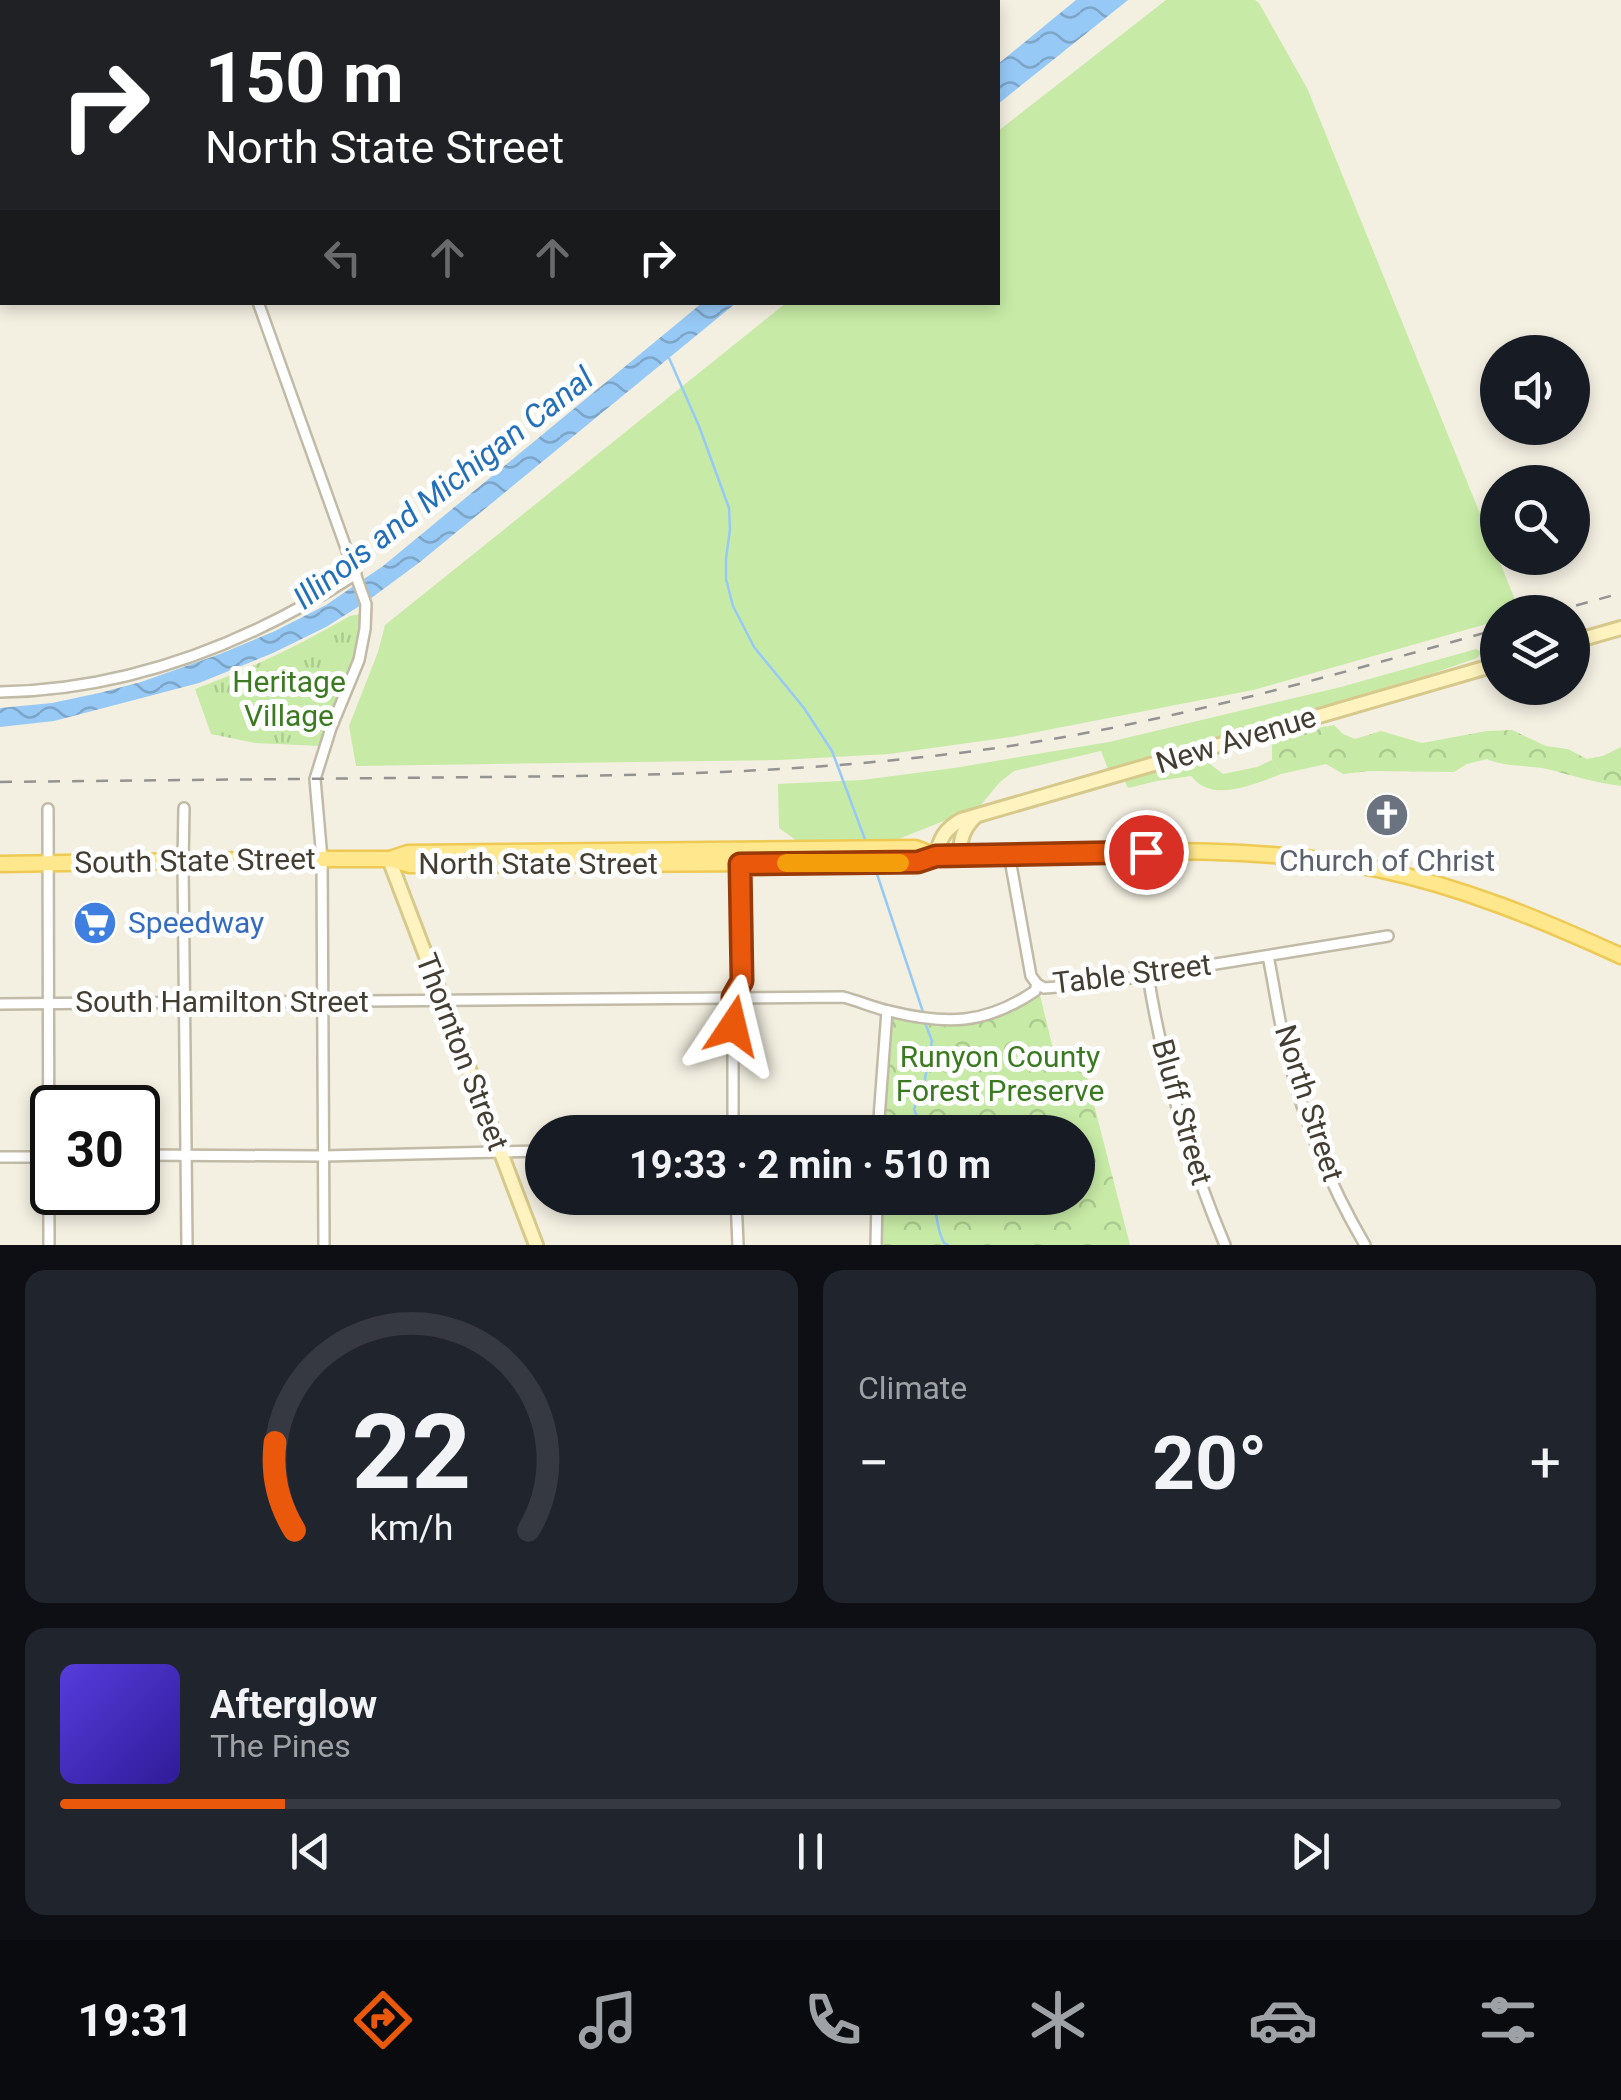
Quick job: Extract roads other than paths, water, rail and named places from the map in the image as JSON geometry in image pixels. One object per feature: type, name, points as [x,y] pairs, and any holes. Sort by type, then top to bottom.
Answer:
[{"type":"main road","points":[[1590,637],[1621,628]]},
{"type":"main road","name":"New Avenue","points":[[936,856],[940,838],[948,827],[961,820],[1480,669]]},
{"type":"main road","points":[[960,856],[960,840],[975,817]]},
{"type":"main road","name":"North State Street","points":[[389,859],[410,866],[740,856],[899,855],[918,862],[936,856],[1009,854],[1251,853],[1361,866],[1431,882],[1484,898],[1621,956]]},
{"type":"main road","name":"South State Street","points":[[0,864],[389,859]]},
{"type":"main road","name":"Thornton Street","points":[[389,859],[536,1245]]},
{"type":"street","points":[[259,305],[366,604],[359,660],[331,728],[316,779],[322,859],[324,1245]]},
{"type":"street","points":[[0,692],[68,687],[192,658],[293,611],[356,574]]},
{"type":"street","points":[[184,808],[187,1245]]},
{"type":"street","points":[[48,809],[50,1085]]},
{"type":"street","points":[[1009,854],[1031,976],[1037,984]]},
{"type":"street","points":[[733,1115],[733,997],[742,981],[740,856]]},
{"type":"street","name":"Table Street","points":[[733,997],[843,997],[887,1011],[960,1022],[980,1018],[1026,996],[1037,984],[1044,988],[1086,985],[1388,936]]},
{"type":"street","name":"North Street","points":[[1268,956],[1288,1056],[1312,1131],[1344,1208],[1365,1245]]},
{"type":"street","name":"Bluff Street","points":[[1148,976],[1182,1119],[1225,1245]]},
{"type":"street","name":"South Hamilton Street","points":[[0,1004],[733,997]]},
{"type":"street","points":[[879,1115],[887,1011]]},
{"type":"street","points":[[160,1155],[525,1151]]},
{"type":"street","points":[[0,1157],[30,1157]]},
{"type":"street","points":[[50,1215],[50,1245]]},
{"type":"street","points":[[737,1215],[738,1245]]},
{"type":"street","points":[[876,1245],[877,1215]]},
{"type":"water","points":[[1076,0],[1128,0],[1000,102],[1000,62]]},
{"type":"water","name":"Illinois and Michigan Canal","points":[[700,305],[734,305],[420,562],[326,627],[199,683],[54,721],[0,727],[0,708],[52,703],[141,682],[275,631],[326,605],[383,566]]},
{"type":"waterway","points":[[669,358],[729,508],[726,579],[733,606],[754,647],[804,708],[832,751],[866,842]]},
{"type":"waterway","points":[[875,868],[923,1012]]},
{"type":"waterway","points":[[916,1115],[914,1109],[924,1084],[932,1041],[924,1020]]},
{"type":"waterway","points":[[936,1215],[939,1231],[948,1245]]},
{"type":"railway","points":[[1590,602],[1621,593]]},
{"type":"railway","points":[[0,782],[538,777],[773,769],[891,760],[1020,744],[1158,718],[1480,634]]},
{"type":"place","name":"Church of Christ","points":[[1387,815]]},
{"type":"place","name":"Speedway","points":[[95,923]]},
{"type":"park label","name":"Heritage Village","points":[[289,699]]},
{"type":"park label","name":"Runyon County Forest Preserve","points":[[1000,1074]]}]
